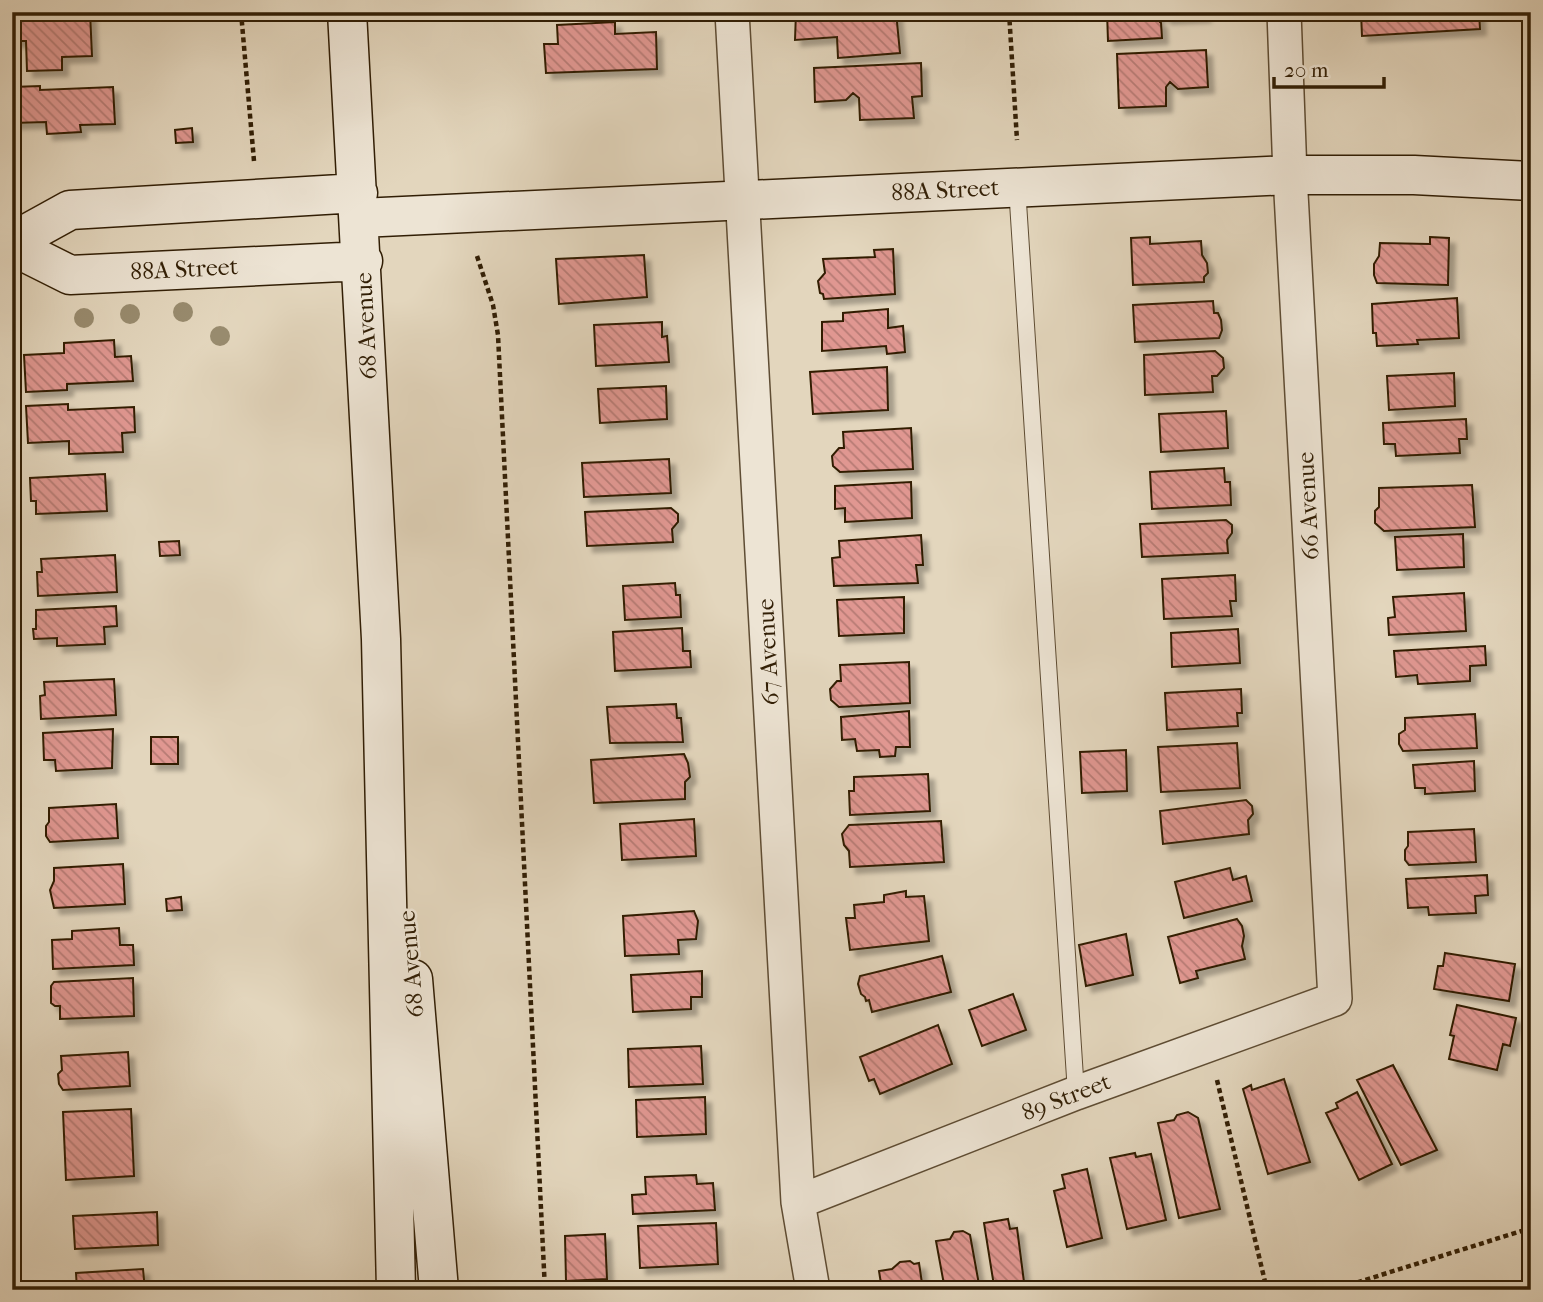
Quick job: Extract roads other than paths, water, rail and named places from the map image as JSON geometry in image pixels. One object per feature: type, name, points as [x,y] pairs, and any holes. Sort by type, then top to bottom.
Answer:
[{"type":"main road","name":"68 Avenue","points":[[348,12],[381,639],[396,1290]]},
{"type":"main road","name":"88A Street","points":[[12,244],[69,210],[742,200],[1290,175],[1414,175],[1531,181]]},
{"type":"main road","name":"88A Street","points":[[12,244],[71,275],[363,261]]},
{"type":"main road","name":"68 Avenue","points":[[381,639],[439,1290]]},
{"type":"street","name":"67 Avenue","points":[[732,12],[799,1202],[813,1290]]},
{"type":"street","name":"66 Avenue","points":[[1284,12],[1290,175],[1335,999]]},
{"type":"street","name":"89 Street","points":[[799,1202],[1076,1093],[1335,999]]},
{"type":"lane","points":[[1017,187],[1076,1093]]}]
